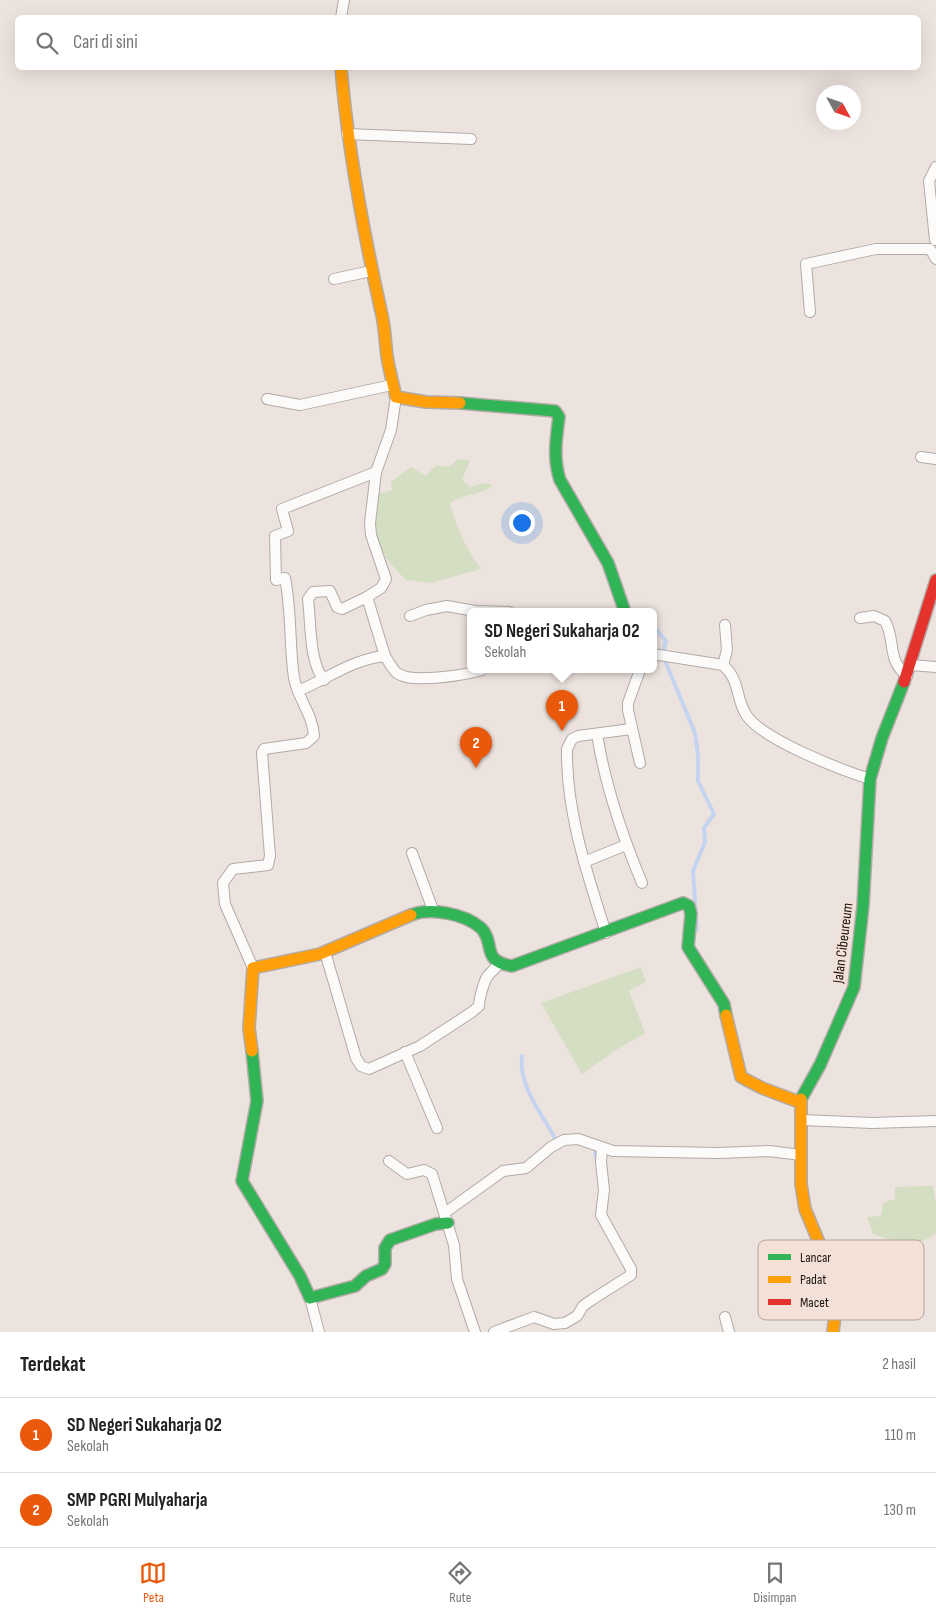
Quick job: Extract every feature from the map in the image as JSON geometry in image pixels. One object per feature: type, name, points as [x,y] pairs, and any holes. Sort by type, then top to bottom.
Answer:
[{"type":"street","points":[[342,15],[344,0]]},
{"type":"street","points":[[324,680],[317,672],[314,660],[309,596],[313,592],[329,590],[337,607],[342,609],[368,597],[381,588],[386,579],[371,535],[370,523],[376,472],[391,430],[396,397],[392,385],[384,321],[378,290],[371,271],[347,134],[341,70]]},
{"type":"street","points":[[347,134],[471,139]]},
{"type":"street","points":[[936,167],[929,182],[936,240]]},
{"type":"street","points":[[810,312],[806,264],[876,250],[930,250],[936,259]]},
{"type":"street","points":[[334,279],[371,271]]},
{"type":"street","points":[[267,399],[300,405],[392,385]]},
{"type":"street","points":[[396,397],[419,401],[481,403],[555,411],[559,417],[555,442],[556,467],[560,480],[608,563],[624,608]]},
{"type":"street","points":[[921,457],[936,459]]},
{"type":"street","points":[[319,1332],[310,1298],[300,1276],[242,1181],[257,1101],[249,1028],[253,968],[225,904],[223,882],[233,869],[268,865],[270,856],[262,753],[264,749],[306,743],[314,736],[309,714],[298,691],[291,653],[290,605],[285,578],[276,580],[275,536],[288,531],[282,509],[376,472]]},
{"type":"street","name":"Jalan Cibeureum","points":[[799,1102],[820,1065],[854,987],[863,906],[870,779],[882,738],[909,671],[934,594],[936,580]]},
{"type":"street","points":[[368,597],[386,656],[398,673],[406,677],[435,677],[467,672]]},
{"type":"street","points":[[410,616],[426,610],[447,606],[467,610]]},
{"type":"street","points":[[860,618],[874,616],[885,620],[893,658],[900,670],[909,671],[936,667]]},
{"type":"street","points":[[723,665],[727,650],[725,625]]},
{"type":"street","points":[[657,655],[723,665],[736,682],[745,712],[756,725],[777,739],[817,759],[870,779]]},
{"type":"street","points":[[298,691],[324,680],[356,662],[386,656]]},
{"type":"street","points":[[639,673],[628,703],[631,729],[640,763]]},
{"type":"street","points":[[606,933],[575,826],[566,748],[575,738],[631,729]]},
{"type":"street","points":[[597,734],[606,775],[626,845],[642,883]]},
{"type":"street","points":[[584,862],[626,845]]},
{"type":"street","points":[[412,853],[433,910]]},
{"type":"street","points":[[253,968],[325,952],[418,912],[433,910],[454,914],[482,929],[493,958],[499,964],[512,966],[528,962],[683,903],[689,906],[691,914],[688,947],[724,1004],[741,1077],[754,1085],[799,1102],[802,1120],[801,1184],[806,1209],[818,1240]]},
{"type":"street","points":[[325,952],[356,1058],[361,1066],[369,1069],[420,1046],[454,1026],[479,1006],[479,998],[483,992],[486,979],[499,964]]},
{"type":"street","points":[[405,1052],[437,1128]]},
{"type":"street","points":[[802,1120],[872,1123],[936,1121]]},
{"type":"street","points":[[310,1298],[323,1297],[355,1286],[366,1276],[382,1269],[385,1264],[385,1248],[390,1240],[436,1224],[503,1171],[519,1170],[531,1165],[558,1142],[578,1139],[613,1151],[718,1153],[769,1151],[801,1155]]},
{"type":"street","points":[[494,1332],[531,1318],[538,1318],[554,1324],[565,1323],[577,1316],[593,1299],[632,1274],[601,1215],[604,1190],[601,1162],[602,1148]]},
{"type":"street","points":[[389,1161],[407,1174],[424,1170],[431,1172],[447,1217],[454,1245],[457,1279],[475,1332]]},
{"type":"street","points":[[725,1317],[729,1332]]},
{"type":"green space","points":[[458,459],[470,460],[462,480],[470,487],[485,483],[493,485],[488,489],[450,503],[462,537],[481,569],[431,583],[406,580],[389,562],[372,533],[375,495],[392,490],[391,482],[411,467],[426,476],[436,465],[449,467]]},
{"type":"green space","points":[[641,967],[646,982],[629,991],[645,1033],[616,1050],[582,1074],[541,1003]]},
{"type":"green space","points":[[933,1186],[936,1204],[936,1233],[923,1240],[892,1240],[873,1234],[867,1217],[881,1216],[884,1202],[895,1199],[895,1187]]},
{"type":"waterway","points":[[657,631],[666,641],[663,653]]},
{"type":"waterway","points":[[666,663],[695,733],[698,755],[698,781],[714,814],[704,828],[705,842],[693,871],[697,929],[694,932]]},
{"type":"waterway","points":[[522,1056],[522,1067],[528,1089],[556,1140]]},
{"type":"waterway","points":[[595,1153],[597,1161]]},
{"type":"traffic: fast","points":[[460,403],[555,411],[559,417],[556,457],[560,480],[608,563],[624,608]]},
{"type":"traffic: fast","points":[[801,1099],[820,1065],[854,987],[863,906],[870,779],[882,738],[904,682]]},
{"type":"traffic: fast","points":[[411,915],[428,912],[448,913],[474,923],[485,934],[492,956],[502,964],[512,966],[683,903],[689,906],[691,914],[688,947],[724,1004],[726,1015]]},
{"type":"traffic: fast","points":[[252,1051],[257,1101],[242,1181],[300,1276],[310,1298],[355,1286],[366,1276],[382,1269],[385,1264],[385,1248],[390,1240],[436,1224],[448,1223]]},
{"type":"traffic: slow","points":[[341,70],[357,190],[396,397],[426,402],[460,403]]},
{"type":"traffic: slow","points":[[252,1051],[249,1028],[253,968],[320,954],[411,915]]},
{"type":"traffic: slow","points":[[726,1015],[741,1077],[762,1088],[799,1102]]},
{"type":"traffic: slow","points":[[801,1099],[801,1184],[805,1209],[818,1240]]},
{"type":"traffic: slow","points":[[833,1332],[834,1320]]},
{"type":"traffic: jam","points":[[904,682],[936,580]]},
{"type":"place","name":"SD Negeri Sukaharja 02","points":[[562,731]]},
{"type":"place","name":"SMP PGRI Mulyaharja","points":[[476,768]]}]
